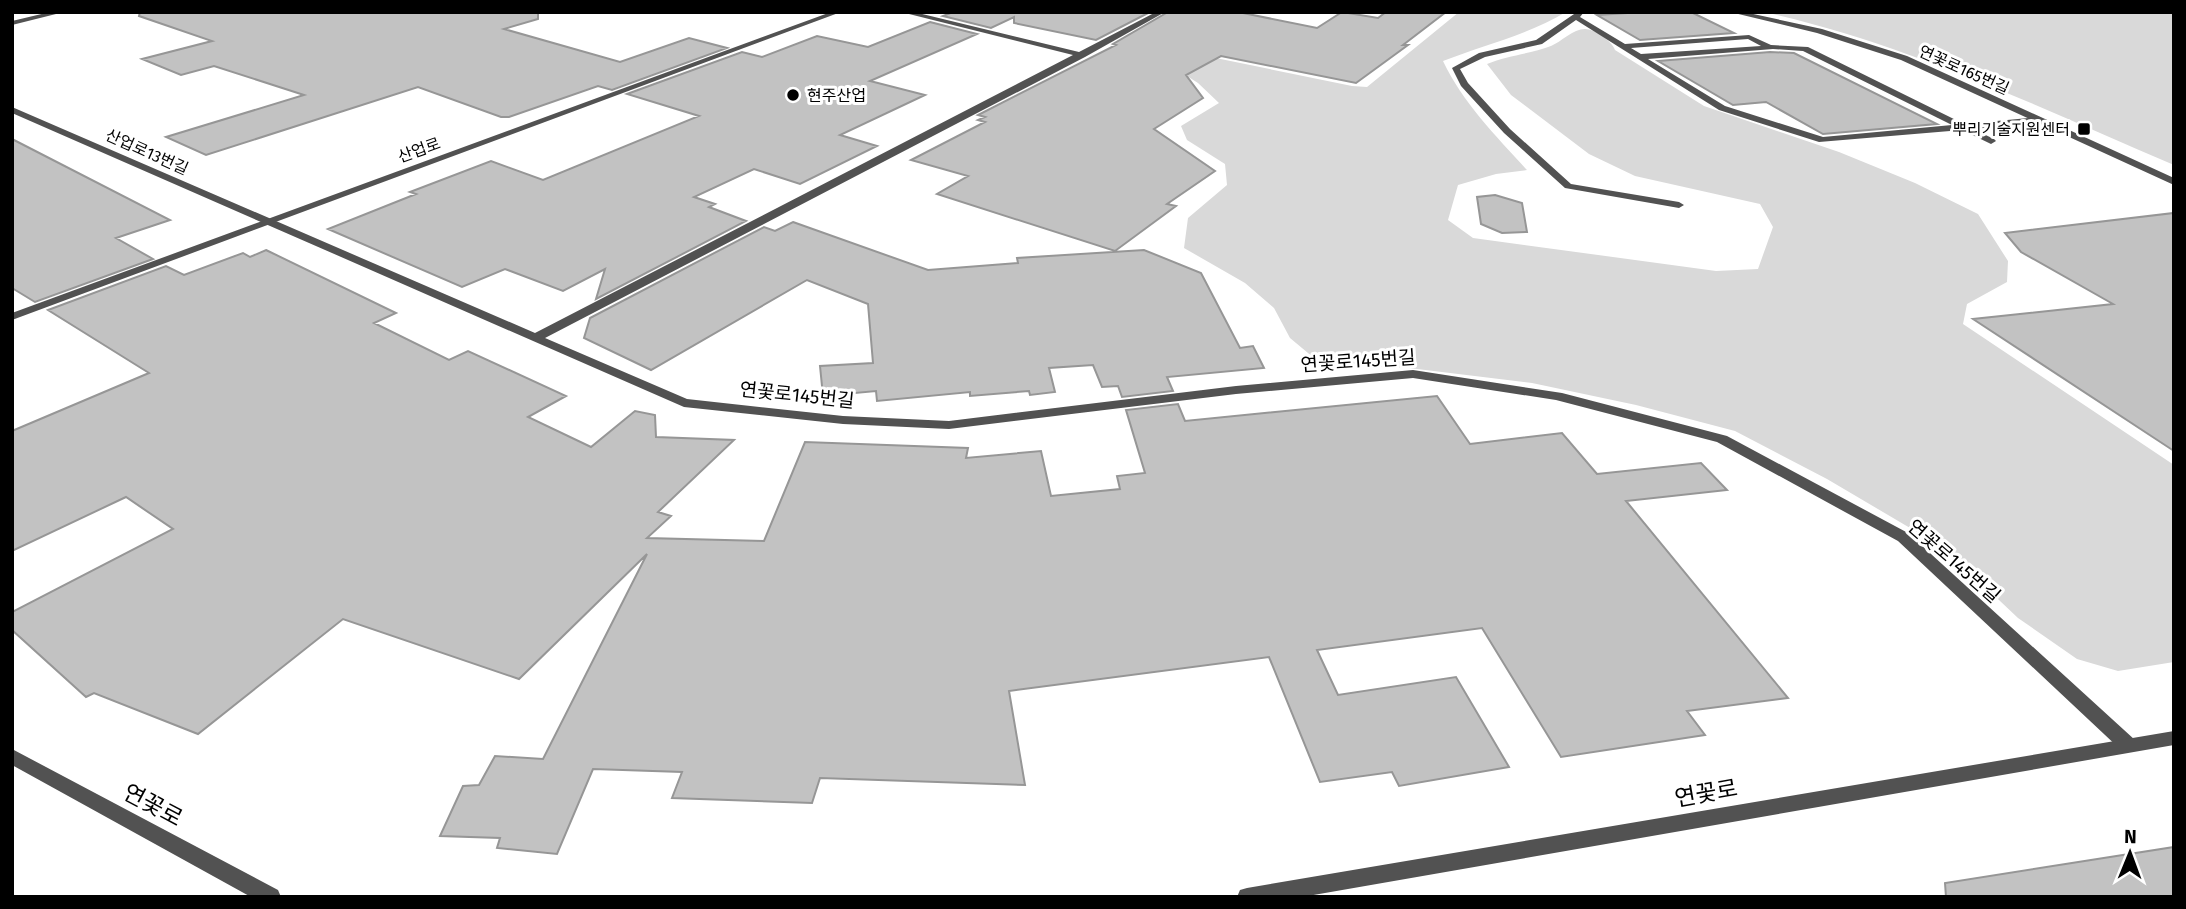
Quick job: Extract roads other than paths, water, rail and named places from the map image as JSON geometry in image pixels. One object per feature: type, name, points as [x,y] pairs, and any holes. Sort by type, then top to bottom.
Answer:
[{"type":"street","points":[[12,23],[61,12]]},
{"type":"street","name":"산업로","points":[[12,317],[838,12]]},
{"type":"street","points":[[904,12],[1082,55]]},
{"type":"street","points":[[536,338],[1162,12]]},
{"type":"street","name":"연꽃로165번길","points":[[1733,12],[1819,31],[1904,58],[2174,182]]},
{"type":"street","points":[[1679,205],[1568,186],[1507,131],[1464,84],[1456,68],[1482,55],[1539,42],[1579,15],[1626,46],[1628,51],[1722,107],[1822,139],[2040,120]]},
{"type":"street","points":[[1626,46],[1749,37],[1769,47]]},
{"type":"street","points":[[1638,57],[1769,47],[1805,50],[1991,141]]},
{"type":"street","name":"산업로13번길","points":[[12,110],[269,222]]},
{"type":"street","name":"연꽃로145번길","points":[[269,222],[684,403],[843,420],[948,425],[1236,390],[1413,374],[1557,396],[1722,439],[1903,537],[2128,746]]},
{"type":"street","name":"연꽃로","points":[[1247,897],[2174,737]]},
{"type":"street","name":"연꽃로","points":[[12,756],[271,897]]},
{"type":"place","name":"현주산업","points":[[793,95]]},
{"type":"place","name":"뿌리기술지원센터","points":[[2084,129]]}]
